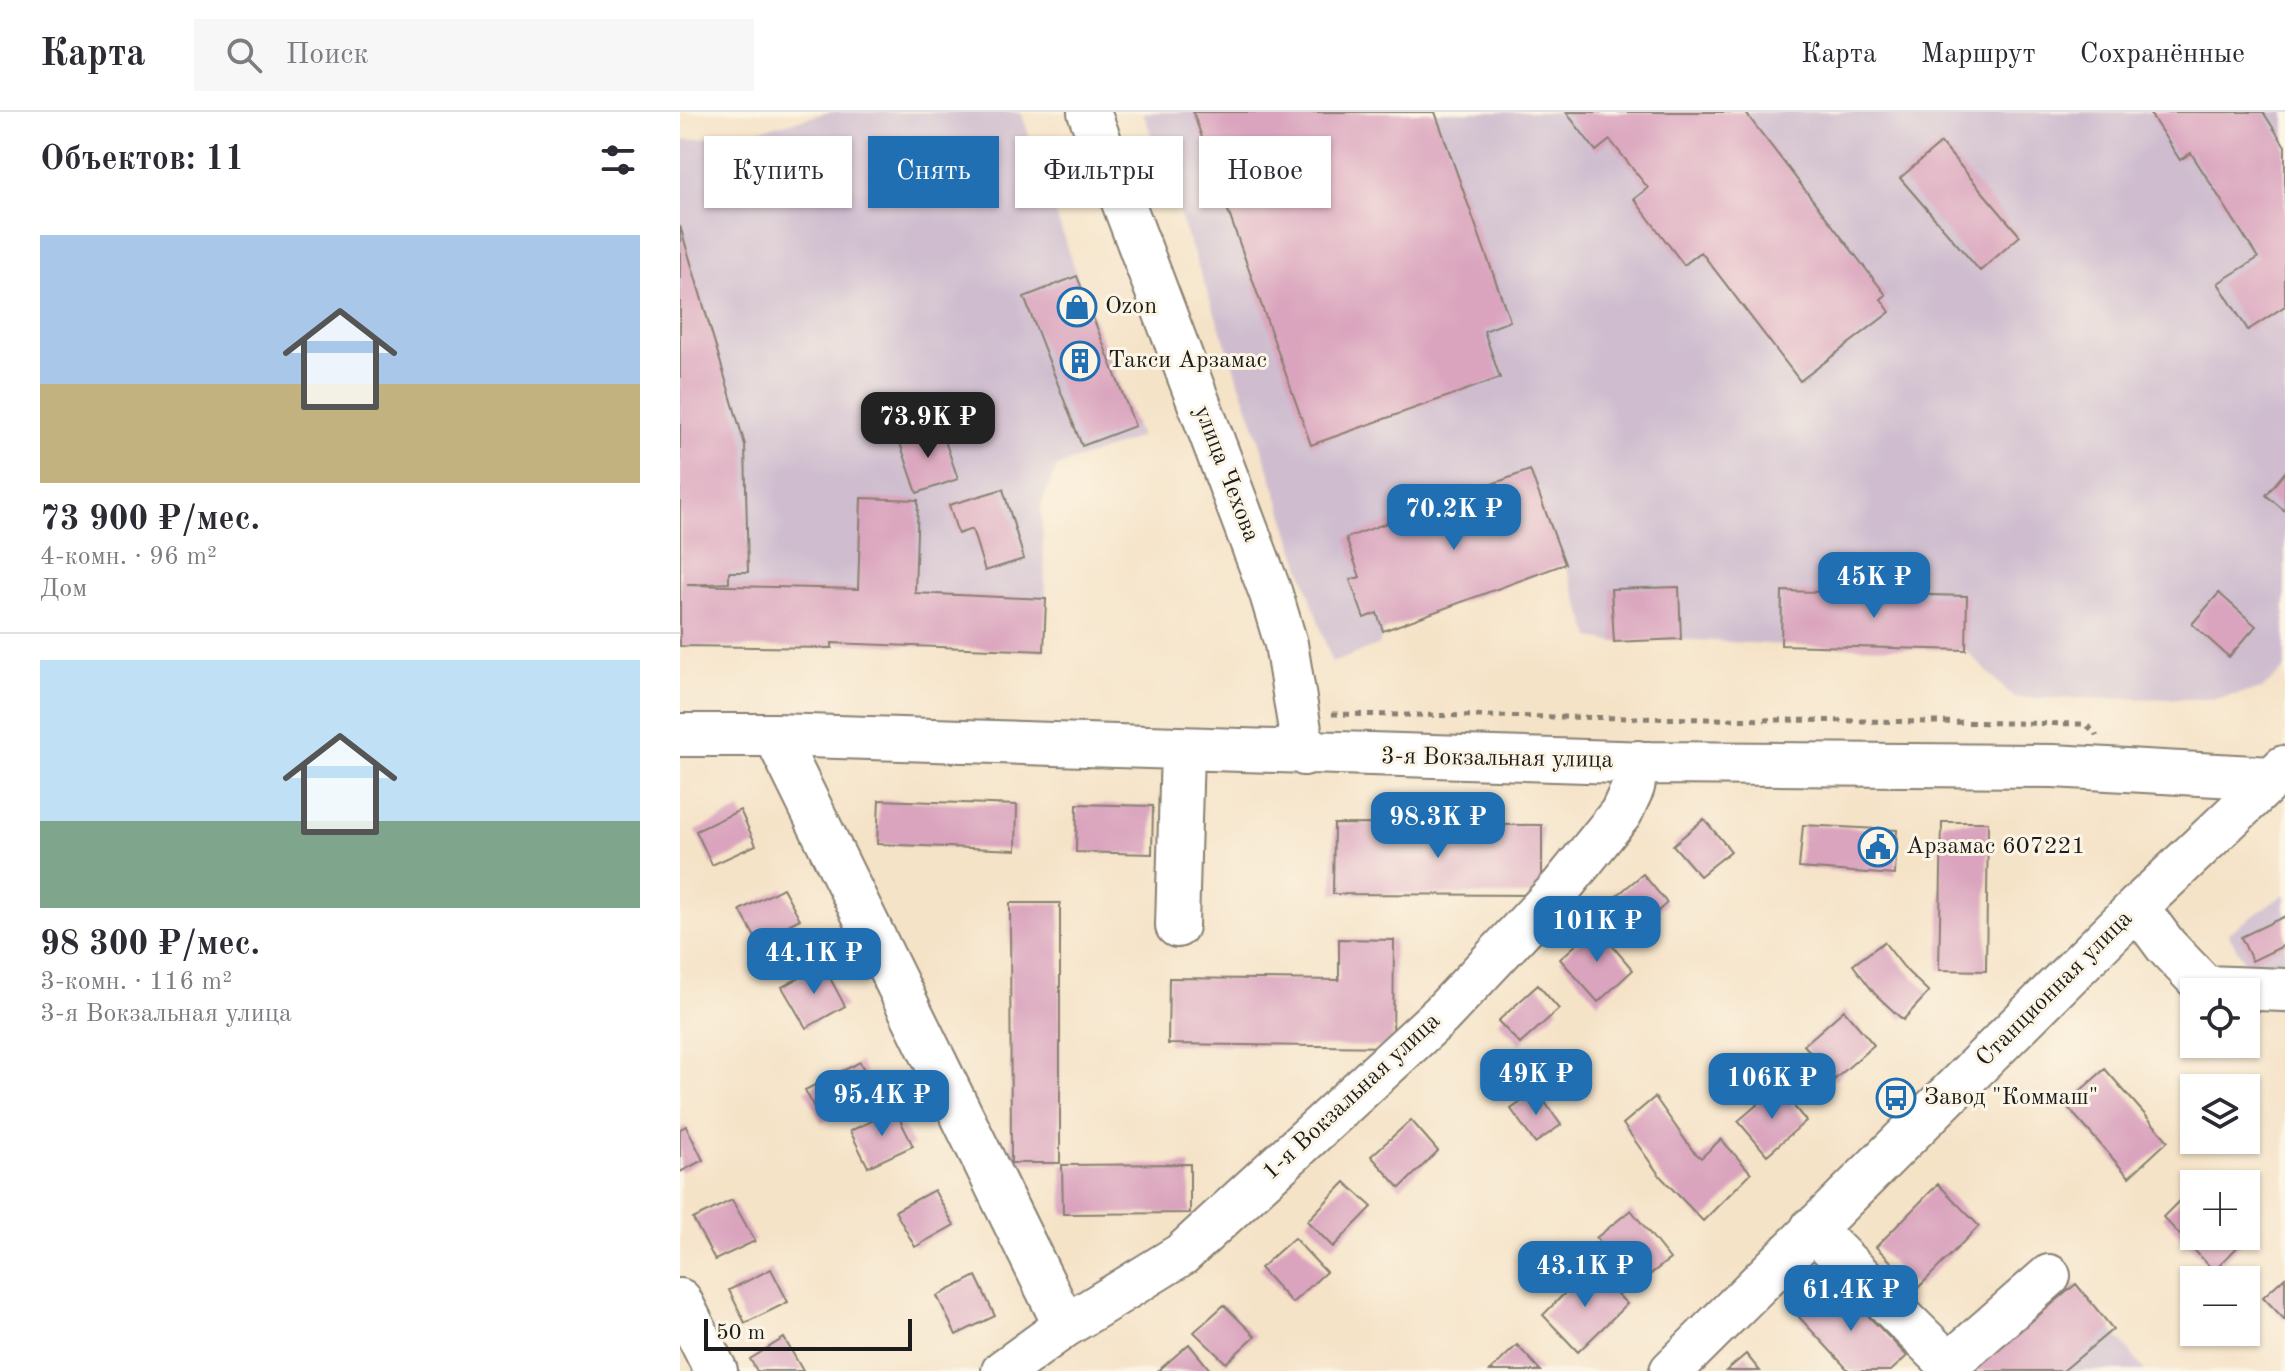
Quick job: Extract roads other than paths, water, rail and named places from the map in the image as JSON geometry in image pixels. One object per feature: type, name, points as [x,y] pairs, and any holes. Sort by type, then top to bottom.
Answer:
[{"type":"street","name":"улица Чехова","points":[[1089,112],[1271,594],[1286,644],[1301,734]]},
{"type":"street","name":"3-я Вокзальная улица","points":[[680,755],[722,734]]},
{"type":"street","name":"3-я Вокзальная улица","points":[[680,735],[775,735],[1182,750],[1301,734],[1638,762],[2279,772]]},
{"type":"street","points":[[775,735],[1065,1326]]},
{"type":"street","points":[[1177,926],[1182,750]]},
{"type":"street","name":"1-я Вокзальная улица","points":[[1003,1371],[1065,1326],[1182,1254],[1441,1015],[1562,886],[1621,813],[1633,787],[1638,762]]},
{"type":"street","name":"Станционная улица","points":[[1671,1371],[2137,907],[2279,772]]},
{"type":"street","points":[[2137,907],[2166,946],[2205,987],[2285,990]]},
{"type":"street","points":[[1812,1228],[1949,1364],[2049,1276]]},
{"type":"street","points":[[680,1300],[716,1371]]},
{"type":"place","name":"Ozon","points":[[1077,307]]},
{"type":"place","name":"Такси Арзамас","points":[[1080,361]]},
{"type":"place","name":"Арзамас 607221","points":[[1878,847]]},
{"type":"place","name":"Завод \"Коммаш\"","points":[[1896,1098]]}]
